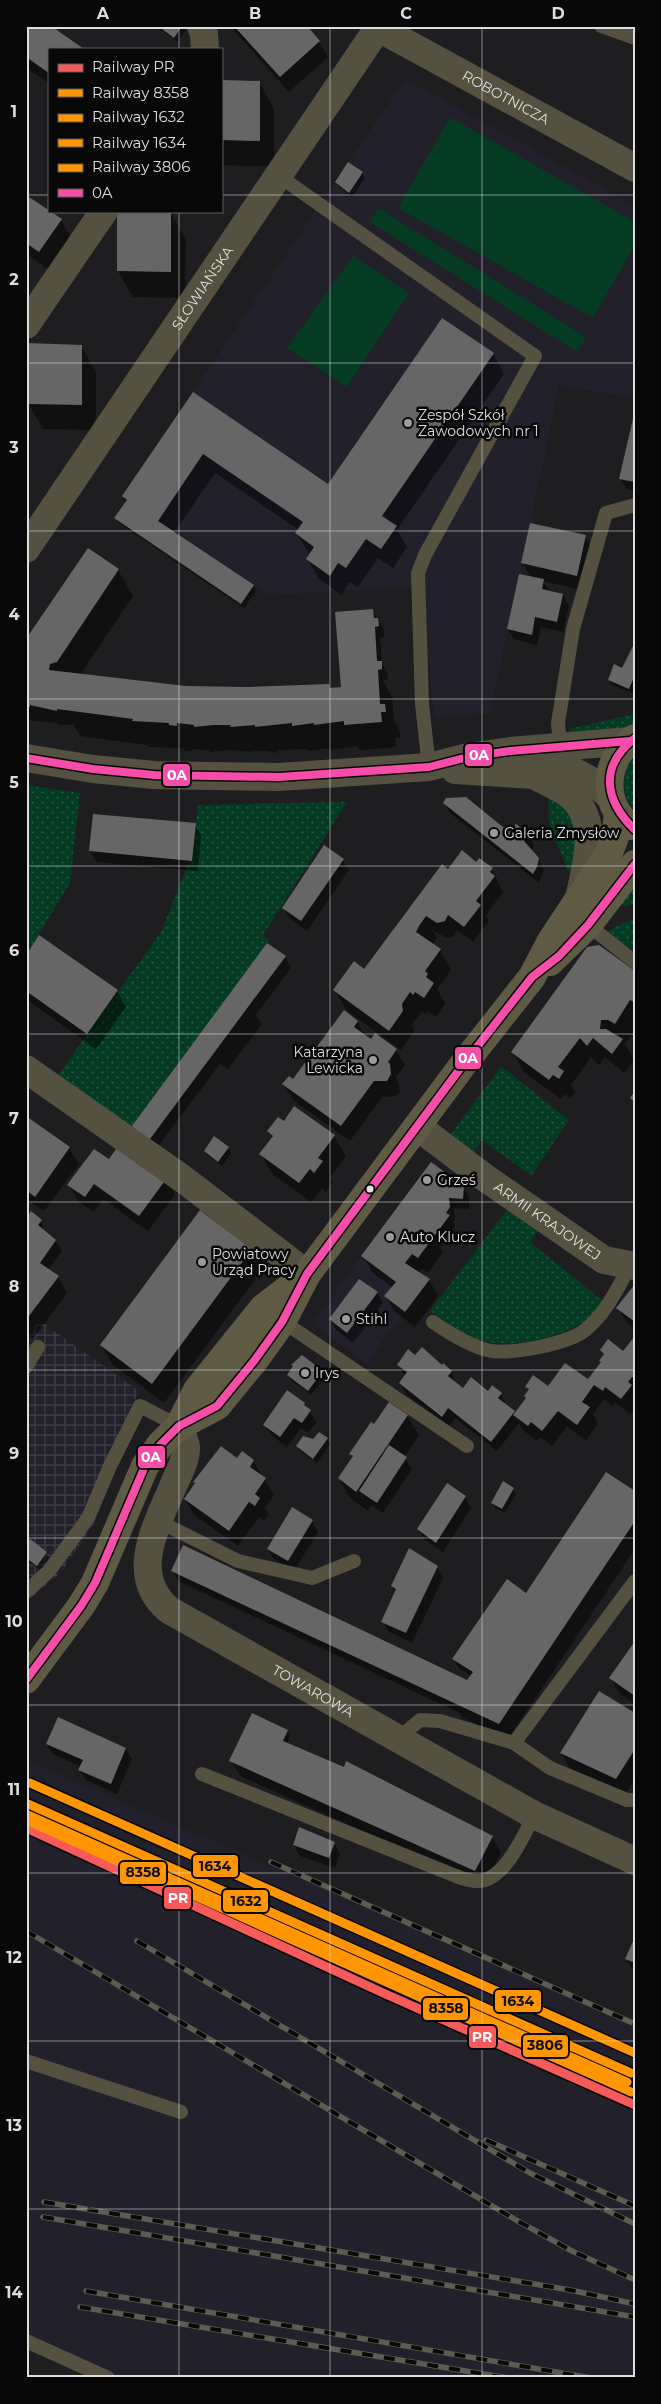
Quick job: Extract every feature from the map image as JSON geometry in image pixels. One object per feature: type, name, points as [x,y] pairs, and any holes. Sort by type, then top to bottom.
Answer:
[{"type":"main road","points":[[26,1680],[81,1606],[106,1560],[145,1466],[160,1445],[179,1426],[217,1406],[254,1361],[273,1315],[307,1274],[465,1062],[532,977],[551,941],[610,853],[621,813],[609,781],[612,766],[619,752],[632,739]]},
{"type":"main road","points":[[532,977],[559,956],[588,925],[635,864]]},
{"type":"street","points":[[201,26],[204,34],[205,48]]},
{"type":"street","name":"ROBOTNICZA","points":[[377,27],[635,168]]},
{"type":"street","name":"SŁOWIAŃSKA","points":[[26,549],[279,176],[377,27]]},
{"type":"street","points":[[26,325],[103,212]]},
{"type":"street","points":[[429,767],[468,757],[632,739]]},
{"type":"street","points":[[26,758],[93,769],[208,777],[279,777],[429,767],[533,775],[560,769],[577,773],[590,780],[621,813]]},
{"type":"street","points":[[533,775],[565,792],[576,802],[586,820],[589,830],[589,853],[579,899]]},
{"type":"street","points":[[26,1069],[176,1174],[307,1274]]},
{"type":"street","name":"ARMII KRAJOWEJ","points":[[418,1127],[484,1177],[604,1260],[632,1266]]},
{"type":"street","name":"TOWAROWA","points":[[179,1426],[186,1447],[183,1464],[153,1534],[147,1571],[158,1600],[169,1610],[400,1738],[534,1815],[635,1861]]},
{"type":"lane","points":[[601,26],[635,38]]},
{"type":"lane","points":[[279,176],[535,356],[425,555],[418,573],[422,704],[429,767]]},
{"type":"lane","points":[[560,746],[558,722],[573,629],[606,512],[635,505]]},
{"type":"lane","points":[[588,925],[635,962]]},
{"type":"lane","points":[[433,1322],[479,1347],[492,1351],[522,1349],[570,1339],[584,1331],[601,1315],[632,1266]]},
{"type":"lane","points":[[273,1315],[467,1446]]},
{"type":"lane","points":[[26,1367],[38,1346]]},
{"type":"lane","points":[[26,1592],[49,1570],[88,1518],[110,1466],[140,1406],[179,1426]]},
{"type":"lane","points":[[158,1521],[238,1561],[312,1578],[354,1561]]},
{"type":"lane","points":[[514,1743],[635,1581]]},
{"type":"lane","points":[[400,1738],[420,1720],[440,1721],[514,1743],[550,1768],[627,1800],[635,1800]]},
{"type":"lane","points":[[202,1774],[461,1878],[479,1882],[493,1876],[510,1859],[534,1815]]},
{"type":"lane","points":[[26,2062],[181,2112]]},
{"type":"lane","points":[[26,2341],[108,2378]]},
{"type":"shaded area","points":[[405,79],[635,205],[635,398],[559,386],[490,714],[434,717],[422,586],[270,595],[122,496]]},
{"type":"shaded area","points":[[361,1256],[396,1282],[385,1296],[405,1312],[385,1337],[368,1364],[312,1324]]},
{"type":"shaded area","points":[[39,1320],[139,1391],[81,1513],[95,1523],[60,1573],[26,1602],[26,1333],[29,1335]]},
{"type":"shaded area","points":[[26,1760],[635,2023],[635,2378],[96,2378],[26,2340]]},
{"type":"green space","points":[[450,117],[635,222],[635,245],[593,318],[398,208]]},
{"type":"green space","points":[[378,208],[586,337],[577,352],[370,222]]},
{"type":"green space","points":[[353,256],[409,293],[347,387],[287,348]]},
{"type":"green space","points":[[635,714],[635,722],[623,729],[571,738],[569,729]]},
{"type":"green space","points":[[635,757],[635,810],[624,791],[624,777]]},
{"type":"green space","points":[[26,785],[80,793],[70,883],[26,955]]},
{"type":"green space","points":[[548,793],[559,799],[579,828],[572,871],[569,872],[549,825]]},
{"type":"green space","points":[[347,802],[263,935],[269,940],[129,1130],[56,1078],[161,932],[190,860],[192,860],[198,805]]},
{"type":"green space","points":[[635,880],[635,903],[627,906],[614,905]]},
{"type":"green space","points":[[635,918],[635,952],[607,931]]},
{"type":"green space","points":[[501,1066],[569,1120],[531,1176],[482,1140],[471,1156],[446,1141]]},
{"type":"green space","points":[[510,1206],[542,1226],[530,1242],[604,1302],[590,1317],[577,1326],[563,1332],[532,1341],[516,1343],[485,1342],[456,1329],[430,1311]]},
{"type":"building","points":[[26,26],[51,26],[83,48],[48,48],[48,72],[26,57]]},
{"type":"building","points":[[158,26],[182,26],[174,38]]},
{"type":"building","points":[[234,26],[307,26],[320,41],[280,77]]},
{"type":"building","points":[[222,80],[260,81],[260,141],[222,140]]},
{"type":"building","points":[[348,162],[363,172],[349,193],[335,182]]},
{"type":"building","points":[[26,195],[48,210],[48,212],[52,212],[62,219],[39,252],[26,243]]},
{"type":"building","points":[[117,212],[171,212],[171,272],[117,271]]},
{"type":"building","name":"Zespół Szkół Zawodowych nr 1","points":[[442,318],[494,353],[382,516],[397,526],[381,549],[366,539],[346,568],[338,563],[330,576],[306,559],[314,547],[295,533],[303,522],[203,454],[158,521],[254,585],[241,604],[114,518],[127,500],[122,496],[193,392],[328,484]]},
{"type":"building","points":[[27,343],[82,345],[82,405],[27,404]]},
{"type":"building","points":[[635,410],[635,482],[619,479]]},
{"type":"building","points":[[530,523],[586,535],[577,576],[521,563]]},
{"type":"building","points":[[88,548],[119,569],[57,662],[50,664],[49,670],[186,686],[246,687],[329,684],[330,688],[341,687],[335,612],[373,609],[374,618],[378,618],[379,626],[375,627],[377,661],[382,661],[382,669],[378,670],[380,704],[385,704],[386,712],[381,712],[382,722],[344,725],[344,721],[292,726],[292,723],[255,727],[255,725],[230,727],[231,725],[214,725],[194,727],[194,725],[177,723],[177,726],[169,725],[169,723],[132,721],[133,719],[26,706],[26,639]]},
{"type":"building","points":[[519,574],[544,579],[542,589],[563,594],[557,622],[535,617],[532,635],[507,629]]},
{"type":"building","points":[[635,642],[635,675],[629,689],[608,680],[614,664],[622,668]]},
{"type":"building","points":[[466,797],[509,832],[516,824],[529,834],[524,841],[539,858],[533,874],[443,803],[446,798]]},
{"type":"building","points":[[93,814],[196,823],[192,861],[89,851]]},
{"type":"building","points":[[324,845],[344,859],[301,921],[282,908]]},
{"type":"building","points":[[462,850],[476,862],[479,858],[493,868],[490,872],[495,876],[476,901],[481,905],[464,927],[448,915],[445,921],[437,923],[426,916],[419,926],[416,932],[441,949],[425,971],[428,974],[426,977],[434,983],[424,998],[415,992],[413,995],[410,992],[402,1004],[403,1011],[389,1031],[333,990],[354,961],[364,969],[442,864],[448,869]]},
{"type":"building","points":[[39,935],[118,990],[87,1034],[26,991],[26,955]]},
{"type":"building","points":[[267,943],[286,956],[147,1143],[129,1130]]},
{"type":"building","points":[[599,945],[635,971],[635,1003],[630,1000],[615,1024],[608,1020],[601,1020],[600,1029],[606,1029],[623,1039],[612,1054],[593,1038],[587,1046],[580,1038],[558,1067],[564,1071],[559,1079],[553,1075],[549,1080],[511,1052],[587,947]]},
{"type":"building","points":[[344,1010],[358,1021],[354,1027],[371,1039],[375,1033],[397,1049],[388,1062],[391,1074],[387,1081],[374,1081],[341,1126],[282,1084],[289,1076],[293,1079]]},
{"type":"building","points":[[635,1091],[635,1102],[630,1098]]},
{"type":"building","points":[[294,1106],[335,1135],[318,1158],[323,1161],[314,1173],[310,1169],[299,1183],[259,1154],[273,1136],[267,1131],[278,1117],[284,1121]]},
{"type":"building","points":[[26,1116],[70,1147],[35,1197],[26,1190]]},
{"type":"building","points":[[214,1136],[229,1147],[218,1162],[204,1151]]},
{"type":"building","points":[[119,1145],[167,1178],[139,1216],[94,1184],[85,1197],[67,1185],[94,1149],[109,1159]]},
{"type":"building","points":[[431,1162],[464,1186],[463,1199],[449,1198],[450,1207],[446,1213],[450,1215],[418,1258],[412,1254],[405,1263],[430,1279],[405,1312],[384,1296],[396,1282],[361,1256]]},
{"type":"building","points":[[200,1210],[252,1249],[152,1384],[100,1345]]},
{"type":"building","points":[[31,1211],[42,1220],[38,1225],[56,1240],[40,1263],[59,1276],[26,1320],[26,1218]]},
{"type":"building","points":[[359,1279],[378,1292],[347,1333],[329,1319]]},
{"type":"building","points":[[635,1284],[635,1322],[616,1308]]},
{"type":"building","points":[[635,1336],[635,1378],[632,1377],[628,1382],[632,1385],[621,1399],[605,1387],[603,1391],[594,1385],[582,1402],[590,1407],[577,1425],[558,1411],[542,1431],[531,1422],[528,1426],[513,1415],[526,1398],[524,1396],[529,1389],[525,1387],[533,1375],[548,1386],[565,1363],[588,1379],[601,1362],[599,1361],[604,1354],[600,1350],[608,1339],[623,1351]]},
{"type":"building","points":[[422,1347],[442,1365],[443,1363],[452,1371],[448,1376],[463,1388],[471,1377],[488,1391],[492,1385],[502,1393],[498,1398],[515,1411],[491,1442],[448,1408],[442,1417],[399,1383],[407,1372],[397,1365],[408,1349],[415,1355]]},
{"type":"building","name":"Irys","points":[[302,1355],[323,1371],[308,1391],[287,1375],[293,1366],[291,1365]]},
{"type":"building","points":[[287,1390],[305,1403],[304,1405],[311,1410],[302,1423],[294,1418],[280,1437],[263,1425]]},
{"type":"building","points":[[389,1402],[408,1415],[356,1492],[338,1478],[353,1456],[349,1454],[371,1422],[374,1424]]},
{"type":"building","points":[[319,1432],[328,1438],[313,1459],[296,1446],[303,1436],[313,1439]]},
{"type":"building","points":[[389,1445],[407,1457],[377,1503],[359,1491]]},
{"type":"building","points":[[221,1446],[237,1458],[242,1451],[254,1460],[250,1467],[266,1478],[255,1494],[260,1498],[255,1506],[249,1502],[229,1531],[184,1499],[195,1483],[193,1482]]},
{"type":"building","points":[[606,1472],[635,1491],[635,1521],[499,1724],[171,1571],[183,1545],[467,1680],[473,1672],[452,1659],[507,1579],[526,1593]]},
{"type":"building","points":[[503,1481],[514,1488],[502,1509],[491,1503]]},
{"type":"building","points":[[447,1483],[466,1496],[436,1543],[417,1529]]},
{"type":"building","points":[[292,1507],[313,1520],[288,1561],[267,1549]]},
{"type":"building","points":[[30,1539],[47,1552],[37,1566],[26,1558],[26,1544]]},
{"type":"building","points":[[409,1548],[438,1566],[406,1633],[381,1622],[396,1589],[391,1586]]},
{"type":"building","points":[[635,1641],[635,1696],[609,1678]]},
{"type":"building","points":[[599,1691],[635,1713],[635,1749],[616,1779],[560,1753]]},
{"type":"building","points":[[252,1713],[288,1730],[283,1741],[344,1767],[346,1761],[493,1836],[475,1871],[229,1761]]},
{"type":"building","points":[[58,1717],[126,1748],[111,1784],[78,1770],[83,1760],[46,1744]]},
{"type":"building","points":[[299,1827],[335,1842],[329,1858],[293,1845]]},
{"type":"building","points":[[635,1937],[635,1963],[625,1959]]},
{"type":"railway","points":[[271,1862],[635,2024]]},
{"type":"railway","points":[[26,1931],[516,2220],[572,2251],[635,2280]]},
{"type":"railway","points":[[137,1941],[530,2173],[635,2224]]},
{"type":"railway","points":[[486,2140],[635,2206]]},
{"type":"railway","points":[[44,2202],[570,2290],[635,2304]]},
{"type":"railway","points":[[43,2217],[635,2317]]},
{"type":"railway","points":[[86,2291],[591,2378]]},
{"type":"railway","points":[[80,2307],[508,2378]]},
{"type":"rail line","name":"1634","points":[[30,1783],[635,2053]]},
{"type":"rail line","name":"1632","points":[[26,1803],[631,2073]]},
{"type":"rail line","name":"3806","points":[[26,1814],[627,2082]]},
{"type":"rail line","name":"8358","points":[[26,1820],[631,2092]]},
{"type":"rail line","name":"PR","points":[[26,1828],[381,1992],[635,2105]]},
{"type":"transit line","name":"0A","points":[[635,738],[615,760],[610,783],[617,807],[635,830]]},
{"type":"transit line","name":"0A","points":[[26,758],[93,769],[154,775],[279,777],[429,767],[468,757],[510,751],[630,741]]},
{"type":"transit line","name":"0A","points":[[26,1680],[81,1606],[95,1583],[145,1466],[160,1445],[179,1426],[217,1406],[254,1361],[282,1322],[307,1274],[465,1062],[532,977],[559,956],[588,925],[635,864]]},
{"type":"place","name":"Zespół Szkół Zawodowych nr 1","points":[[408,423]]},
{"type":"place","name":"Galeria Zmysłów","points":[[494,833]]},
{"type":"place","name":"Katarzyna Lewicka","points":[[373,1060]]},
{"type":"place","name":"Grześ","points":[[427,1180]]},
{"type":"place","name":"Auto Klucz","points":[[390,1237]]},
{"type":"place","name":"Powiatowy Urząd Pracy","points":[[202,1262]]},
{"type":"place","name":"Stihl","points":[[346,1319]]},
{"type":"place","name":"Irys","points":[[305,1373]]}]
